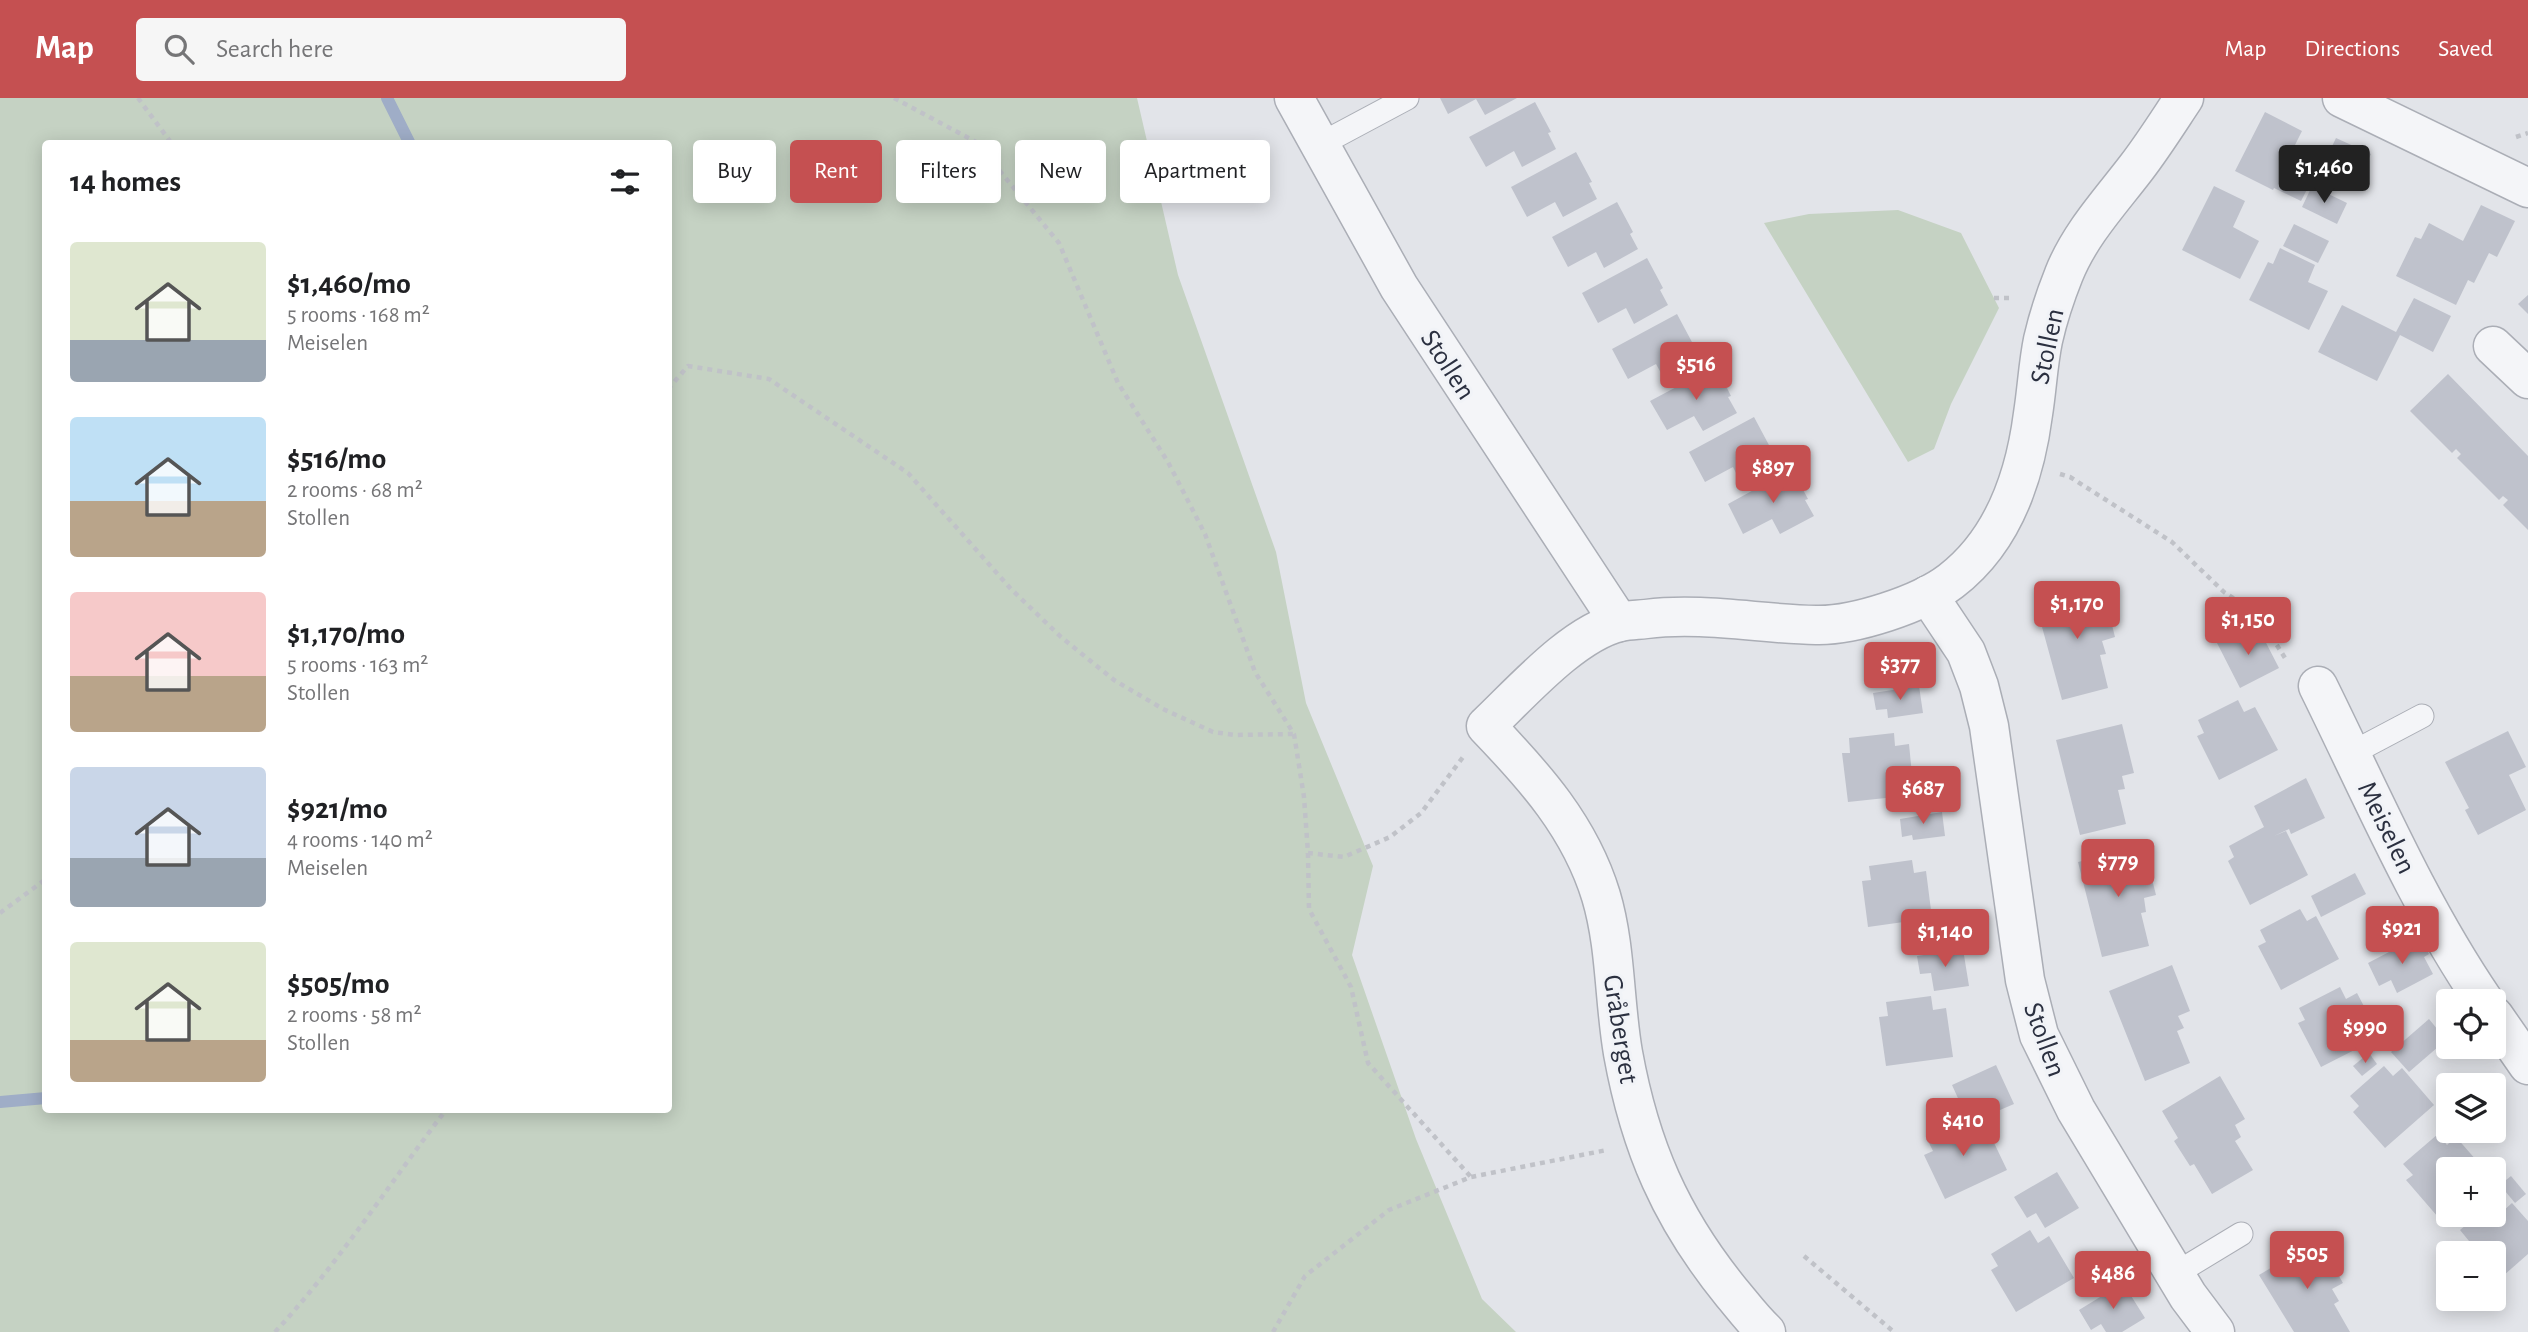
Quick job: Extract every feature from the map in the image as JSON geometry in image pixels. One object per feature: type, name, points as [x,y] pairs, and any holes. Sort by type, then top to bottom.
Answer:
[{"type":"street","name":"Stollen","points":[[1294,98],[1399,286],[1619,622]]},
{"type":"street","name":"Stollen","points":[[1486,726],[1576,644],[1619,622],[1671,616],[1709,616],[1819,625],[1860,619],[1896,609],[1951,581],[1973,561],[2007,512],[2024,462],[2033,418],[2043,339],[2064,273],[2101,211],[2136,168],[2184,98]]},
{"type":"street","points":[[2342,98],[2528,188]]},
{"type":"street","points":[[2493,346],[2528,379]]},
{"type":"street","name":"Stollen","points":[[1928,595],[1966,652],[1979,686],[1989,726],[2025,980],[2039,1035],[2076,1110],[2175,1274],[2215,1332]]},
{"type":"street","name":"Meiselen","points":[[2318,686],[2407,867],[2475,989]]},
{"type":"street","name":"Gråberget","points":[[1486,726],[1555,803],[1578,838],[1597,884],[1608,925],[1623,1052],[1646,1142],[1669,1200],[1691,1237],[1710,1266],[1766,1332]]},
{"type":"street","points":[[2506,1033],[2528,1065]]},
{"type":"lane","points":[[1319,145],[1407,98]]},
{"type":"lane","points":[[2351,753],[2422,716]]},
{"type":"lane","points":[[2175,1274],[2241,1234]]},
{"type":"path","points":[[138,98],[169,140]]},
{"type":"path","points":[[894,98],[976,142],[1059,243],[1118,383],[1168,462],[1205,534],[1255,672],[1294,734],[1304,797],[1309,909],[1351,987],[1368,1063],[1471,1177]]},
{"type":"path","points":[[672,384],[688,366],[769,379],[908,472],[1011,589],[1061,637],[1114,680],[1163,709],[1213,732],[1235,735],[1294,734]]},
{"type":"path","points":[[2024,462],[2070,477],[2172,542],[2224,592],[2257,614],[2301,682],[2318,686]]},
{"type":"path","points":[[1308,853],[1344,857],[1390,836],[1421,813],[1486,726]]},
{"type":"path","points":[[0,914],[42,882]]},
{"type":"path","points":[[275,1332],[300,1305],[345,1247],[444,1113]]},
{"type":"path","points":[[1273,1332],[1305,1276],[1389,1210],[1471,1177],[1646,1142]]},
{"type":"path","points":[[1804,1256],[1894,1332]]},
{"type":"green space","points":[[0,98],[1137,98],[1147,140],[1120,140],[1120,203],[1161,203],[1178,275],[1276,552],[1306,703],[1373,866],[1352,955],[1416,1139],[1482,1299],[1516,1332],[0,1332]]},
{"type":"green space","points":[[1898,210],[1961,233],[1999,308],[1951,404],[1934,449],[1908,462],[1764,223],[1809,214]]},
{"type":"building","points":[[1440,98],[1517,98],[1485,115],[1476,99],[1448,114]]},
{"type":"building","points":[[1535,102],[1551,132],[1548,133],[1556,149],[1522,167],[1514,151],[1486,167],[1469,137]]},
{"type":"building","points":[[2265,112],[2302,131],[2289,157],[2317,170],[2301,201],[2235,171]]},
{"type":"building","points":[[2336,138],[2371,154],[2359,178],[2325,161]]},
{"type":"building","points":[[1576,152],[1592,182],[1589,183],[1597,199],[1563,217],[1555,202],[1527,217],[1511,187]]},
{"type":"building","points":[[2214,186],[2245,201],[2233,227],[2259,241],[2240,279],[2182,250]]},
{"type":"building","points":[[2312,186],[2347,203],[2337,224],[2302,207]]},
{"type":"building","points":[[1617,202],[1633,232],[1630,234],[1638,249],[1604,268],[1596,252],[1568,267],[1552,237]]},
{"type":"building","points":[[2481,205],[2515,221],[2497,257],[2489,253],[2474,283],[2468,280],[2456,305],[2396,276],[2415,237],[2421,239],[2429,223],[2463,241]]},
{"type":"building","points":[[2294,224],[2329,241],[2318,263],[2283,246]]},
{"type":"building","points":[[2280,248],[2315,265],[2308,282],[2328,291],[2309,330],[2249,300],[2268,262],[2273,264]]},
{"type":"building","points":[[1647,258],[1663,288],[1660,290],[1668,305],[1634,324],[1626,308],[1598,323],[1582,293]]},
{"type":"building","points":[[2528,295],[2528,314],[2518,304]]},
{"type":"building","points":[[2414,298],[2451,316],[2433,352],[2400,335],[2377,381],[2318,352],[2342,305],[2396,332]]},
{"type":"building","points":[[1677,314],[1693,344],[1690,346],[1698,362],[1665,380],[1656,364],[1628,379],[1612,349]]},
{"type":"building","points":[[1716,366],[1737,413],[1703,431],[1694,416],[1667,430],[1650,401]]},
{"type":"building","points":[[2448,374],[2528,456],[2528,530],[2503,505],[2508,500],[2503,496],[2499,500],[2457,458],[2461,454],[2456,449],[2452,453],[2410,411]]},
{"type":"building","points":[[1754,417],[1770,447],[1767,449],[1775,465],[1741,483],[1733,467],[1705,482],[1689,452]]},
{"type":"building","points":[[1792,469],[1814,516],[1780,534],[1772,519],[1743,534],[1728,504]]},
{"type":"building","points":[[2103,589],[2115,637],[2102,641],[2106,654],[2100,655],[2108,688],[2062,700],[2036,605]]},
{"type":"building","points":[[2250,627],[2256,638],[2262,635],[2279,668],[2240,688],[2217,643]]},
{"type":"building","points":[[1919,686],[1923,713],[1888,718],[1887,709],[1876,710],[1873,693]]},
{"type":"building","points":[[2238,700],[2244,712],[2255,707],[2278,750],[2219,780],[2197,736],[2204,733],[2198,720]]},
{"type":"building","points":[[2122,724],[2134,773],[2122,776],[2125,789],[2118,790],[2126,824],[2080,835],[2056,740]]},
{"type":"building","points":[[2508,731],[2526,767],[2509,775],[2526,810],[2478,835],[2465,810],[2469,808],[2445,762]]},
{"type":"building","points":[[1894,733],[1895,746],[1909,744],[1914,795],[1848,802],[1842,753],[1850,753],[1849,738]]},
{"type":"building","points":[[2306,778],[2325,818],[2291,834],[2289,829],[2274,836],[2286,831],[2308,875],[2250,905],[2228,861],[2234,857],[2229,846],[2264,827],[2254,806]]},
{"type":"building","points":[[1942,812],[1945,836],[1913,840],[1912,835],[1902,837],[1900,819]]},
{"type":"building","points":[[2144,847],[2156,895],[2144,898],[2146,912],[2141,913],[2149,946],[2102,957],[2078,862]]},
{"type":"building","points":[[1912,860],[1914,873],[1926,871],[1932,918],[1868,927],[1862,881],[1871,880],[1869,866]]},
{"type":"building","points":[[2355,873],[2366,894],[2321,917],[2311,896]]},
{"type":"building","points":[[2300,909],[2307,921],[2316,916],[2339,959],[2281,990],[2258,946],[2266,942],[2260,930]]},
{"type":"building","points":[[2414,939],[2418,946],[2424,944],[2429,954],[2424,957],[2433,974],[2397,993],[2391,980],[2379,986],[2368,963]]},
{"type":"building","points":[[1963,949],[1969,986],[1934,991],[1931,973],[1920,974],[1917,956]]},
{"type":"building","points":[[2172,965],[2190,1011],[2178,1016],[2184,1028],[2177,1031],[2190,1063],[2145,1081],[2109,991]]},
{"type":"building","points":[[2340,987],[2346,999],[2357,993],[2380,1037],[2321,1067],[2298,1023],[2305,1020],[2299,1008]]},
{"type":"building","points":[[1931,996],[1933,1010],[1946,1008],[1953,1057],[1886,1066],[1879,1017],[1888,1016],[1886,1002]]},
{"type":"building","points":[[2429,1019],[2436,1028],[2436,1049],[2409,1072],[2391,1052]]},
{"type":"building","points":[[2369,1053],[2377,1064],[2362,1076],[2353,1066]]},
{"type":"building","points":[[1996,1065],[2014,1104],[1979,1119],[1972,1102],[1962,1107],[1952,1085]]},
{"type":"building","points":[[2384,1066],[2393,1076],[2402,1068],[2434,1105],[2385,1148],[2353,1112],[2359,1106],[2350,1096]]},
{"type":"building","points":[[2220,1076],[2245,1119],[2235,1125],[2241,1137],[2235,1141],[2253,1170],[2212,1194],[2194,1164],[2190,1166],[2174,1141],[2178,1138],[2162,1111]]},
{"type":"building","points":[[1969,1119],[1975,1131],[1986,1126],[2007,1170],[1945,1199],[1924,1155],[1933,1151],[1927,1139]]},
{"type":"building","points":[[2436,1136],[2436,1143],[2461,1143],[2474,1157],[2436,1157],[2436,1215],[2406,1180],[2413,1175],[2403,1164]]},
{"type":"building","points":[[2057,1172],[2079,1208],[2045,1228],[2036,1213],[2027,1218],[2014,1197]]},
{"type":"building","points":[[2511,1176],[2526,1194],[2515,1203],[2506,1192],[2506,1180]]},
{"type":"building","points":[[2512,1203],[2528,1221],[2528,1254],[2506,1273],[2506,1241],[2469,1241],[2460,1230],[2464,1227],[2506,1227],[2506,1208]]},
{"type":"building","points":[[2030,1230],[2038,1243],[2049,1236],[2074,1278],[2016,1312],[1991,1270],[1998,1266],[1991,1254]]},
{"type":"building","points":[[2318,1240],[2343,1283],[2332,1289],[2339,1301],[2334,1304],[2350,1332],[2294,1332],[2259,1275]]},
{"type":"building","points":[[2123,1283],[2145,1318],[2122,1332],[2106,1332],[2101,1324],[2091,1330],[2079,1310]]},
{"type":"waterway","points":[[387,98],[408,140]]},
{"type":"waterway","points":[[0,1102],[42,1098]]}]
